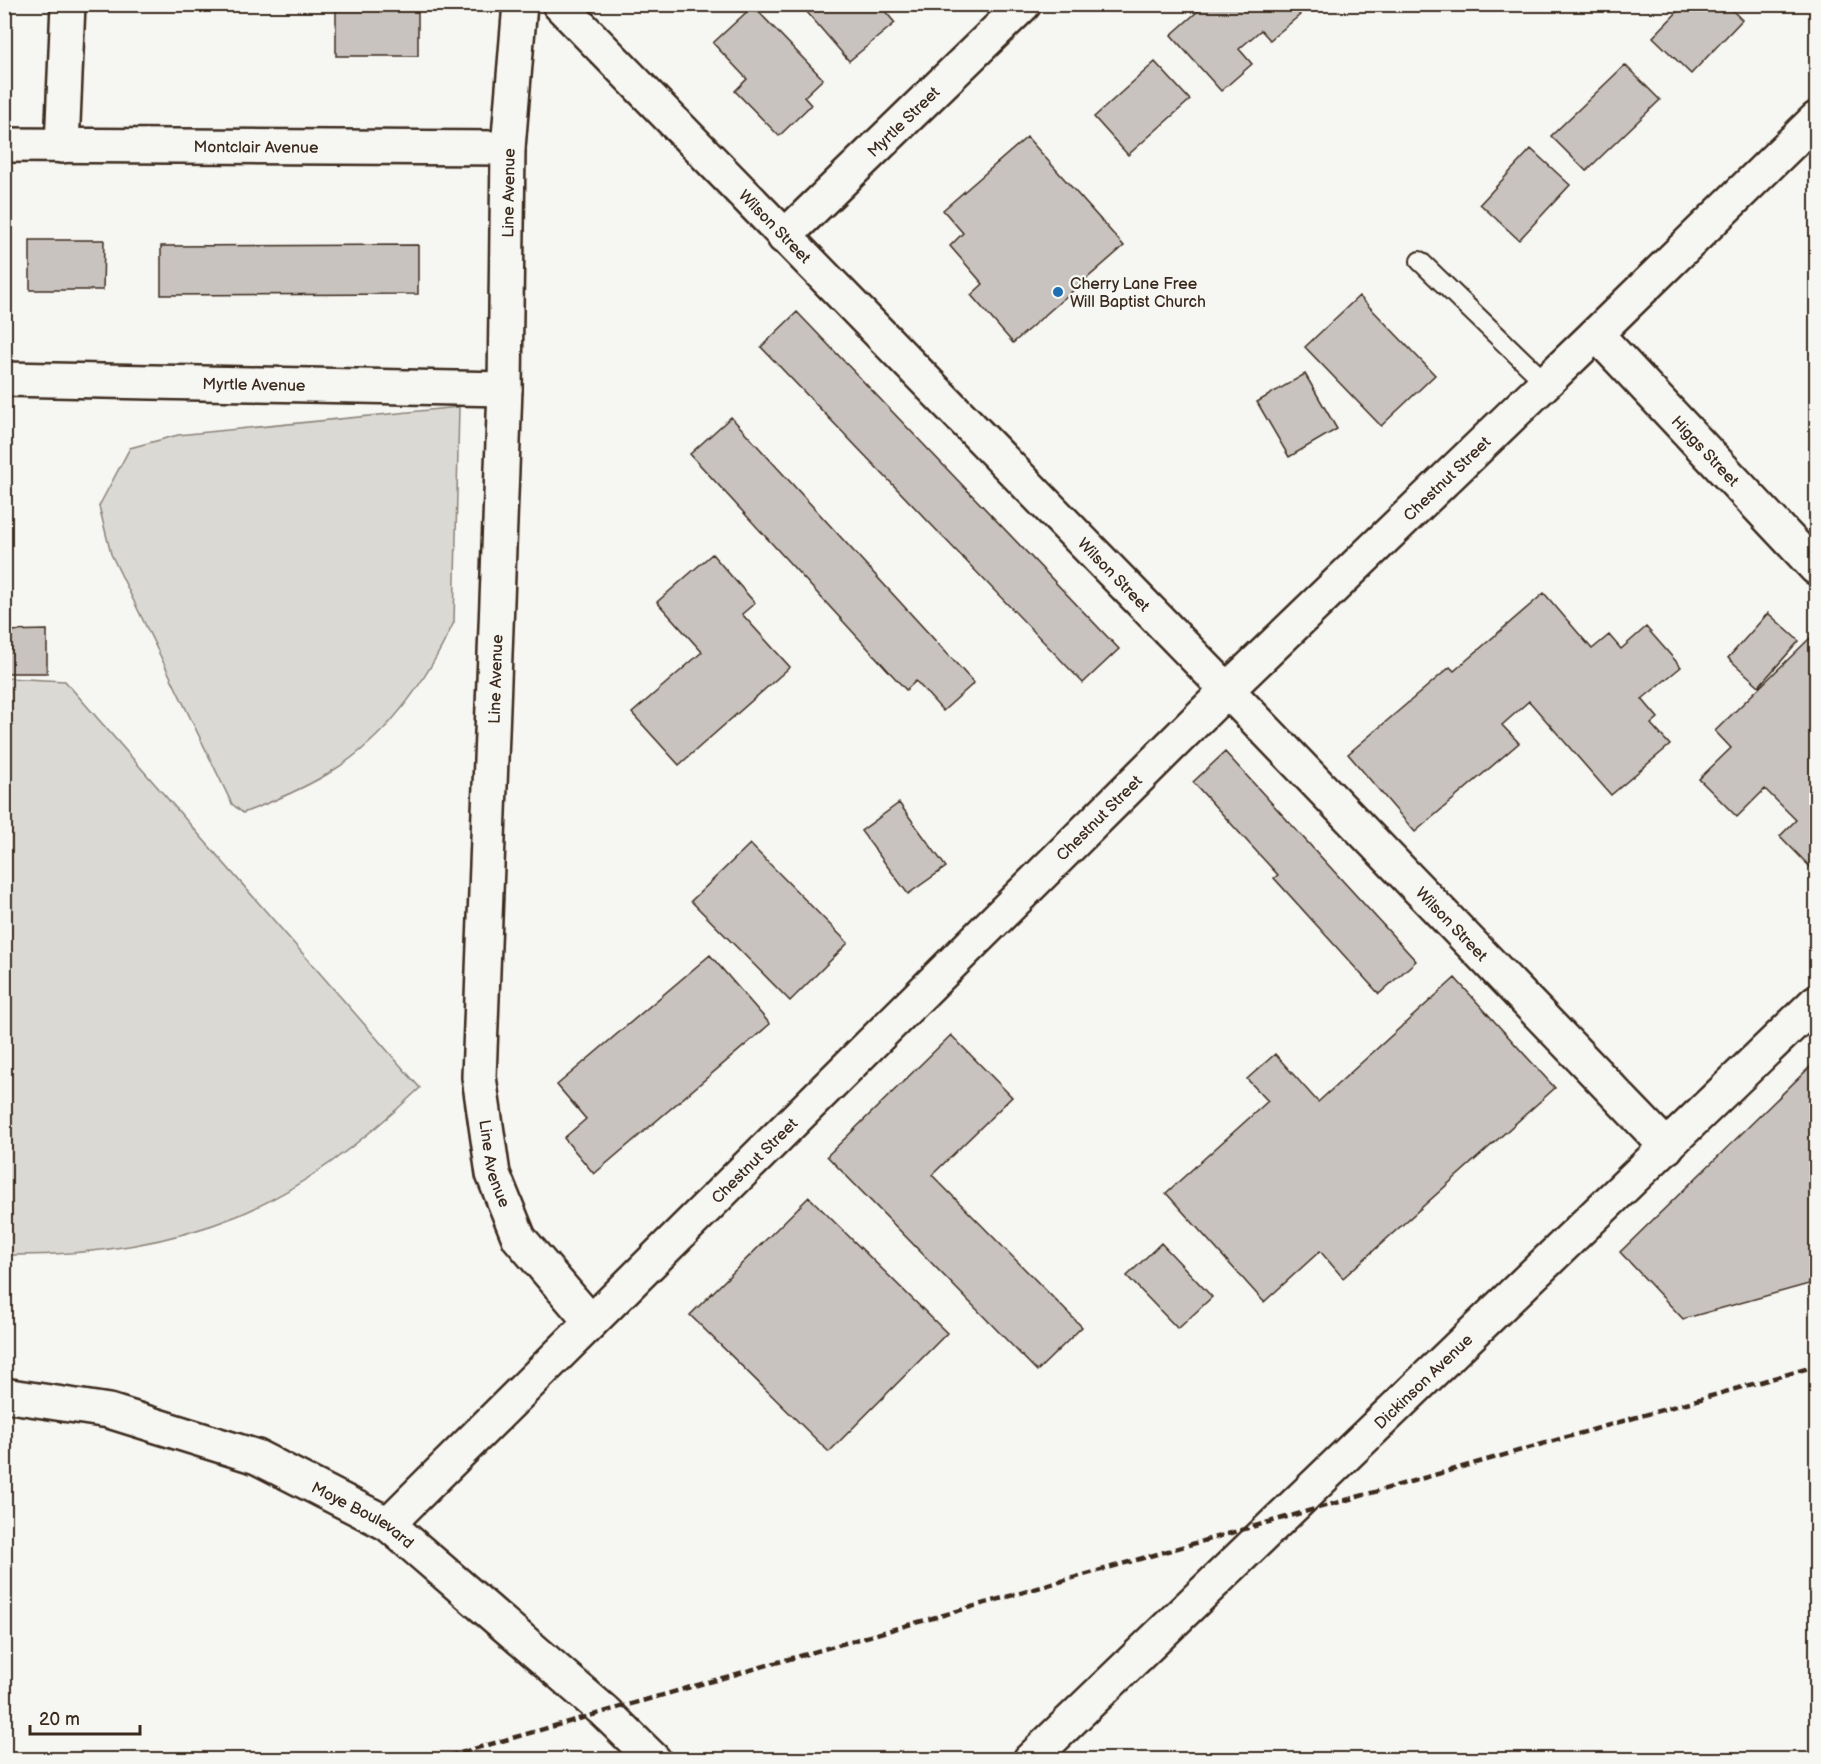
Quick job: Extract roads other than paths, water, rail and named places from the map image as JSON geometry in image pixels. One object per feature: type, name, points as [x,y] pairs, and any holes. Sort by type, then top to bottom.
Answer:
[{"type":"street","points":[[62,146],[68,4]]},
{"type":"street","name":"Line Avenue","points":[[519,4],[508,148],[506,389],[480,1077],[493,1173],[519,1238],[591,1322]]},
{"type":"street","name":"Wilson Street","points":[[559,4],[1227,690],[1667,1147]]},
{"type":"street","name":"Myrtle Street","points":[[784,237],[1024,4]]},
{"type":"street","name":"Chestnut Street","points":[[388,1524],[1227,690],[1816,119]]},
{"type":"street","name":"Montclair Avenue","points":[[4,145],[508,148]]},
{"type":"street","name":"Higgs Street","points":[[1596,334],[1816,568]]},
{"type":"street","name":"Myrtle Avenue","points":[[4,379],[506,389]]},
{"type":"street","name":"Dickinson Avenue","points":[[1030,1760],[1816,1002]]},
{"type":"street","name":"Moye Boulevard","points":[[4,1395],[109,1411],[257,1457],[388,1524],[605,1712],[654,1760]]},
{"type":"lane","points":[[1420,261],[1546,383]]},
{"type":"railway","points":[[435,1760],[1816,1366]]},
{"type":"railway","points":[[418,1760],[442,1756]]},
{"type":"place","name":"Cherry Lane Free Will Baptist Church","points":[[1058,292]]}]
